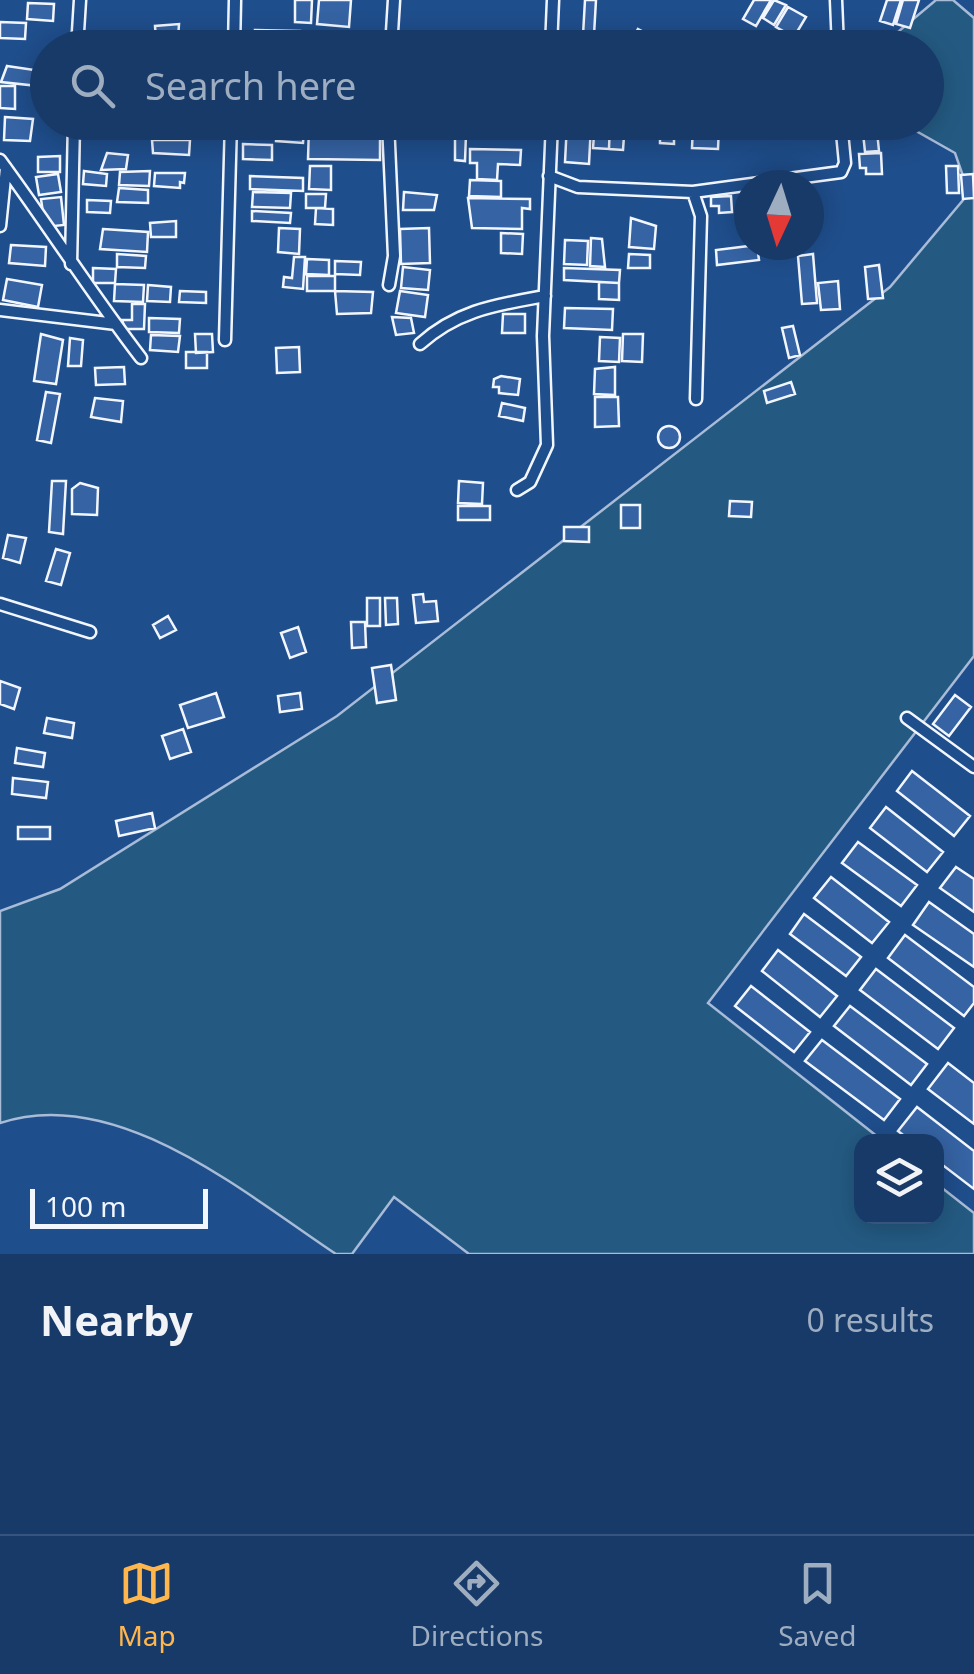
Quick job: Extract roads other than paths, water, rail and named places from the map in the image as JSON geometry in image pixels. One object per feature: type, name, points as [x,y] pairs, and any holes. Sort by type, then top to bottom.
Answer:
[{"type":"street","points":[[79,30],[80,0]]},
{"type":"street","points":[[235,30],[236,0]]},
{"type":"street","points":[[392,30],[394,0]]},
{"type":"street","points":[[551,30],[553,0]]},
{"type":"street","points":[[836,0],[837,30]]},
{"type":"street","points":[[71,266],[74,140]]},
{"type":"street","points":[[225,340],[230,140]]},
{"type":"street","points":[[389,140],[394,256],[389,285]]},
{"type":"street","points":[[517,490],[530,482],[547,445],[546,296],[551,140]]},
{"type":"street","points":[[550,176],[578,187],[694,192],[841,172],[845,163],[843,140]]},
{"type":"street","points":[[3,164],[45,218],[71,266],[141,358]]},
{"type":"street","points":[[0,226],[3,164]]},
{"type":"street","points":[[694,192],[701,216],[696,399]]},
{"type":"street","points":[[420,344],[442,325],[473,309],[546,296]]},
{"type":"street","points":[[0,310],[116,324]]},
{"type":"street","points":[[0,604],[90,632]]},
{"type":"street","points":[[906,718],[974,767]]}]
